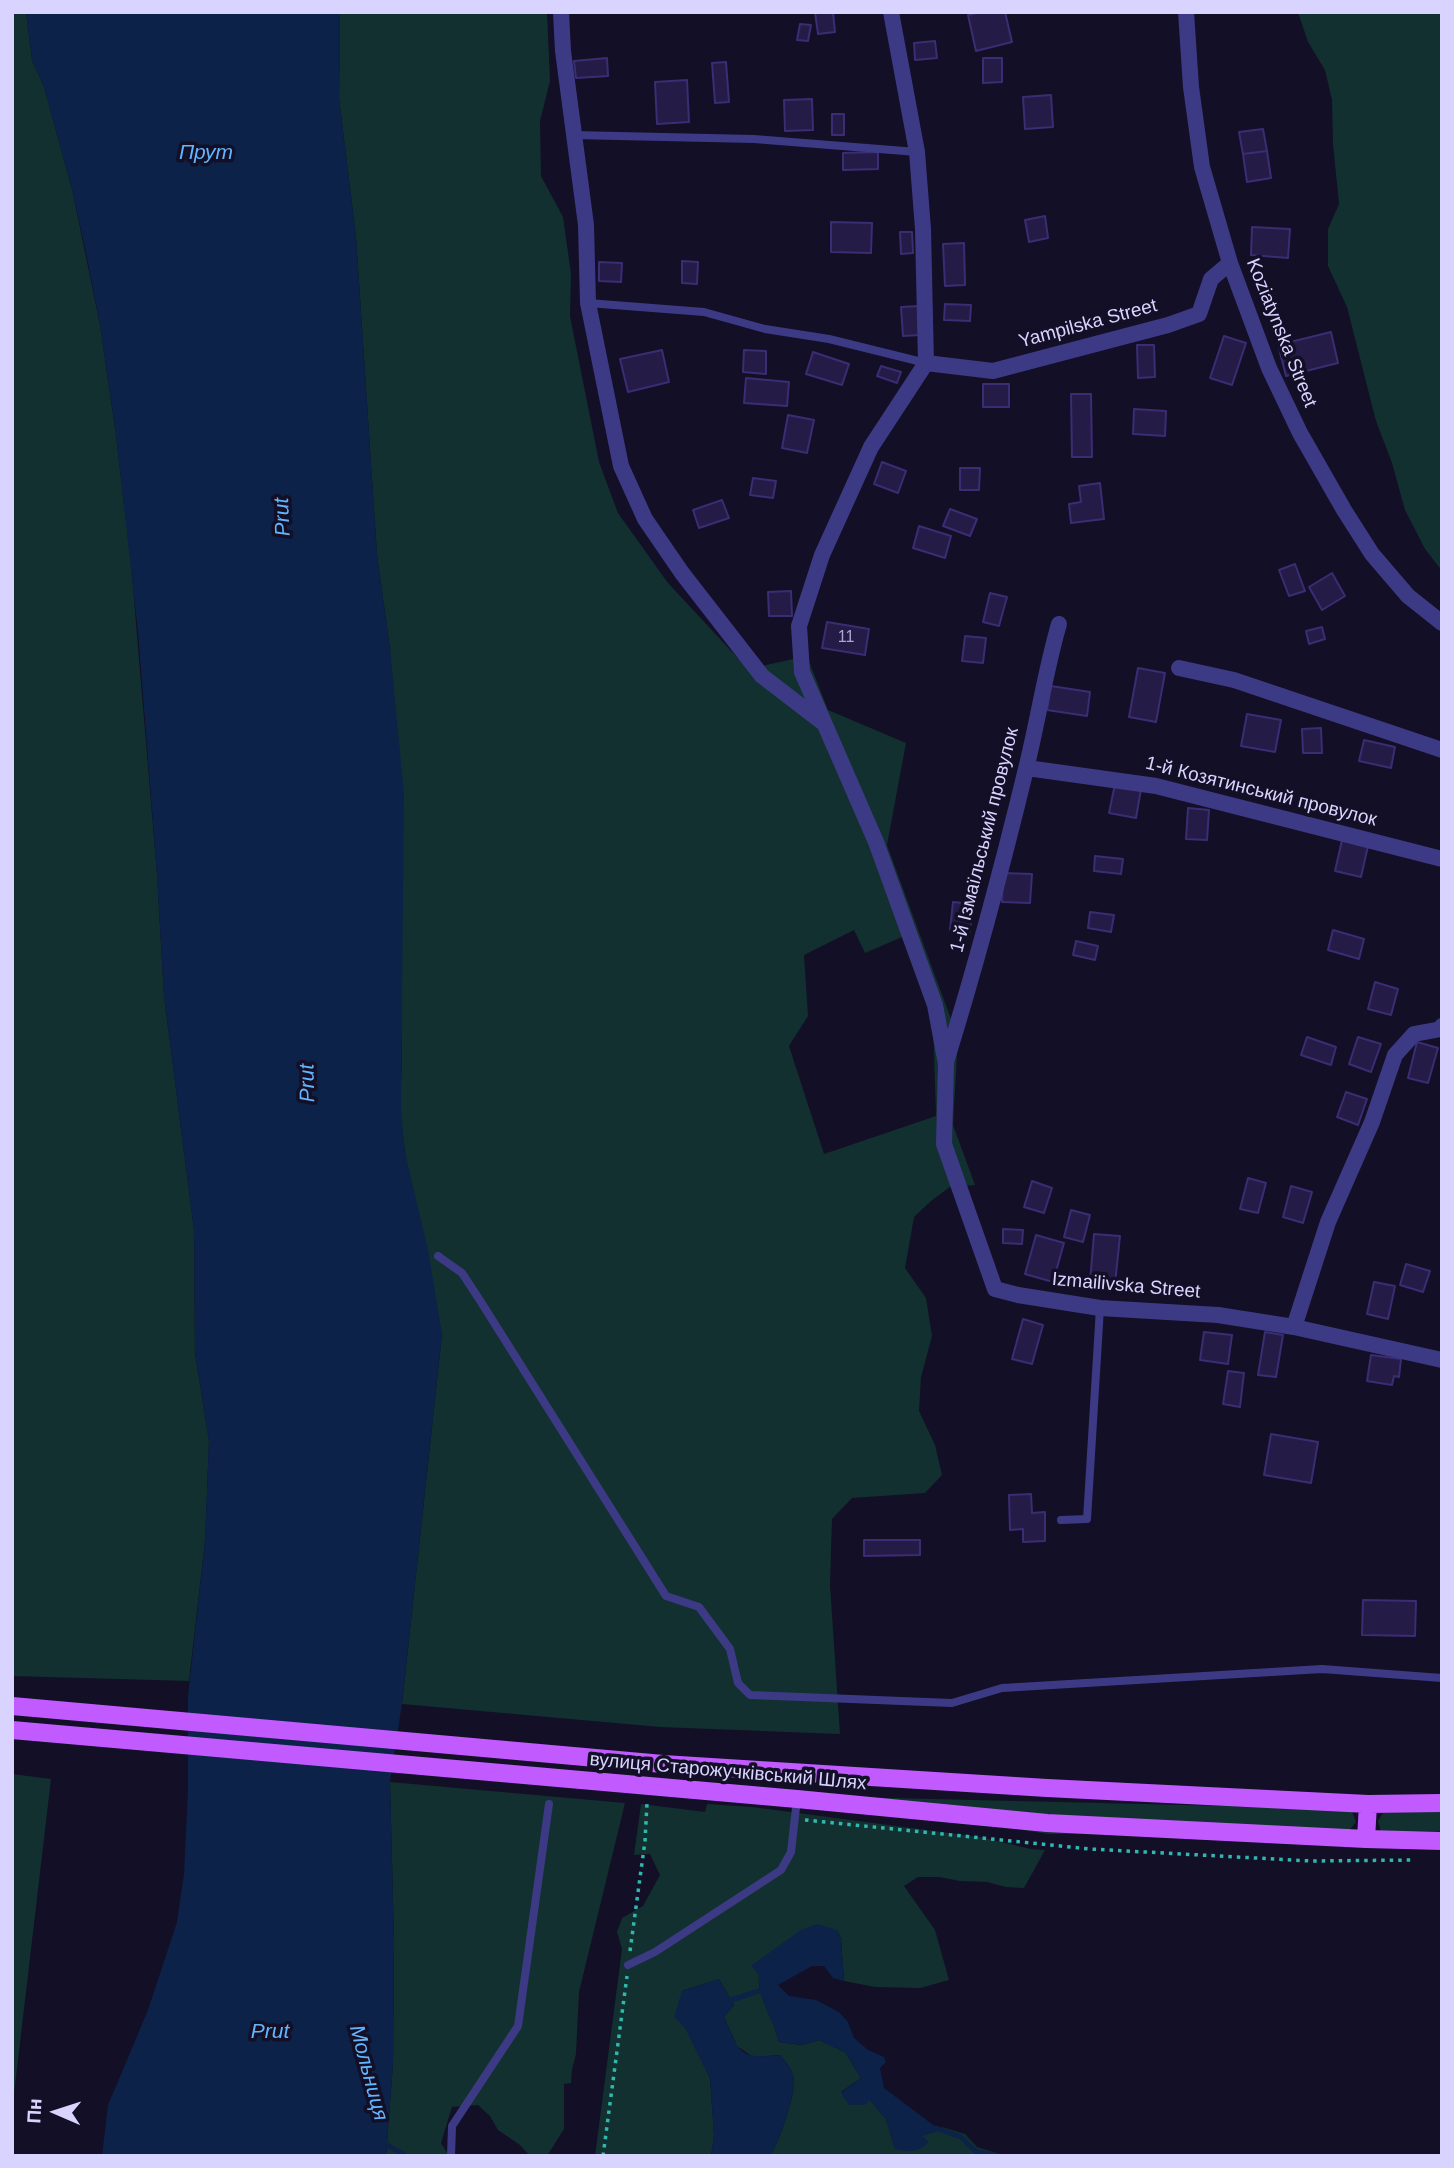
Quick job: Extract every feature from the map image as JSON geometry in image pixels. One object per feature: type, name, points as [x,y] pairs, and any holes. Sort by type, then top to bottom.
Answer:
[{"type":"main road","name":"вулиця Старожучківський Шлях","points":[[12,1706],[663,1764],[1047,1788],[1368,1804],[1442,1803]]},
{"type":"main road","name":"вулиця Старожучківський Шлях","points":[[12,1730],[1047,1823],[1442,1841]]},
{"type":"main road","points":[[1366,1839],[1368,1804]]},
{"type":"street","points":[[561,12],[563,51],[586,225],[588,303],[621,466],[645,519],[682,573],[762,676],[824,724]]},
{"type":"street","points":[[891,12],[917,152],[923,229],[926,363],[871,447],[822,555],[799,626],[802,672],[876,842],[934,1006],[946,1064]]},
{"type":"street","name":"Koziatynska Street","points":[[1186,12],[1191,87],[1202,167],[1230,264],[1269,368],[1300,433],[1343,510],[1372,554],[1408,596],[1442,624]]},
{"type":"street","name":"Yampilska Street","points":[[926,363],[993,371],[1168,325],[1199,314],[1211,279],[1230,264]]},
{"type":"street","name":"1-й Ізмаїльський провулок","points":[[946,1064],[974,971],[1027,768],[1059,624]]},
{"type":"street","points":[[1180,668],[1234,680],[1442,750]]},
{"type":"street","name":"1-й Козятинський провулок","points":[[1027,768],[1156,786],[1442,859]]},
{"type":"street","points":[[1293,1327],[1328,1222],[1372,1122],[1395,1055],[1414,1034],[1441,1028]]},
{"type":"street","name":"Izmailivska Street","points":[[946,1064],[944,1143],[995,1289],[1018,1296],[1100,1308],[1218,1315],[1293,1327],[1442,1360]]},
{"type":"lane","points":[[573,135],[754,139],[917,152]]},
{"type":"lane","points":[[588,303],[704,312],[765,329],[829,339],[926,363]]},
{"type":"lane","points":[[438,1256],[462,1273],[666,1596],[699,1606],[730,1649],[737,1683],[750,1695],[952,1703],[1002,1688],[1322,1669],[1442,1678]]},
{"type":"lane","points":[[1061,1520],[1087,1519],[1100,1308]]},
{"type":"lane","points":[[628,1965],[655,1952],[781,1870],[791,1852],[797,1799]]},
{"type":"lane","points":[[450,2156],[452,2126],[518,2026],[549,1804]]},
{"type":"path","points":[[603,2156],[645,1841],[649,1787]]},
{"type":"green space","points":[[12,12],[26,12],[32,60],[44,87],[72,189],[100,325],[131,563],[157,874],[164,996],[194,1230],[195,1353],[209,1441],[205,1541],[189,1681],[12,1676]]},
{"type":"green space","points":[[340,12],[547,12],[550,81],[540,121],[541,176],[563,217],[571,274],[570,316],[599,462],[618,513],[668,583],[748,669],[807,656],[828,710],[906,743],[887,845],[958,1038],[953,1125],[975,1185],[950,1187],[914,1217],[905,1268],[926,1298],[932,1336],[921,1377],[919,1411],[935,1445],[942,1475],[925,1493],[852,1498],[832,1519],[830,1585],[840,1734],[660,1727],[402,1704],[442,1334],[405,1153],[400,1110],[402,1055],[390,649],[377,555],[356,237],[339,99]],"holes":[[[854,930],[865,953],[902,937],[933,1021],[936,1116],[824,1154],[789,1046],[808,1016],[804,955]]]},
{"type":"green space","points":[[1298,12],[1442,12],[1442,571],[1425,549],[1405,510],[1392,463],[1376,421],[1347,307],[1328,266],[1328,229],[1339,204],[1332,100],[1325,70],[1308,42]]},
{"type":"green space","points":[[12,1774],[51,1779],[12,2111]]},
{"type":"green space","points":[[390,1782],[625,1803],[579,1992],[576,2054],[571,2083],[564,2084],[564,2129],[547,2156],[530,2156],[520,2145],[498,2130],[490,2116],[478,2105],[452,2107],[441,2143],[449,2156],[386,2156],[393,2064],[394,1941]]},
{"type":"green space","points":[[807,1796],[1351,1809],[1356,1822],[1348,1832],[1048,1834]]},
{"type":"green space","points":[[641,1804],[705,1812],[707,1804],[752,1807],[980,1837],[1045,1850],[1024,1888],[939,1877],[918,1877],[904,1886],[935,1930],[949,1980],[920,1988],[875,1987],[844,1981],[841,1939],[837,1930],[761,1959],[752,1966],[759,1974],[763,2000],[779,2042],[802,2045],[819,2040],[845,2052],[861,2078],[841,2092],[864,2105],[869,2099],[886,2119],[895,2149],[942,2127],[965,2134],[977,2147],[1006,2156],[770,2156],[789,2107],[794,2086],[793,2076],[780,2055],[753,2057],[737,2046],[724,2017],[734,2005],[719,1979],[682,1991],[685,2027],[710,2078],[714,2135],[711,2156],[595,2156],[622,1949],[617,1932],[622,1918],[643,1906],[660,1875],[650,1854],[634,1855]]},
{"type":"green space","points":[[1442,1810],[1442,1831],[1381,1832],[1378,1821],[1384,1811]]},
{"type":"water","name":"Прут","points":[[26,12],[340,12],[339,99],[356,237],[377,555],[390,649],[404,794],[401,1110],[405,1153],[428,1250],[442,1334],[402,1704],[390,1782],[394,1941],[393,2064],[386,2156],[102,2156],[108,2105],[148,2010],[177,1922],[184,1874],[188,1696],[205,1541],[209,1441],[195,1353],[194,1230],[164,996],[138,632],[116,435],[100,325],[86,253],[72,189],[44,87],[32,60]]},
{"type":"water","points":[[817,1924],[837,1930],[841,1940],[844,1981],[833,1978],[824,1966],[812,1966],[778,1985],[789,1996],[816,2000],[839,2012],[848,2022],[854,2038],[868,2050],[884,2057],[886,2062],[880,2068],[884,2088],[940,2130],[922,2136],[929,2142],[917,2150],[895,2149],[886,2119],[869,2100],[865,2105],[849,2105],[841,2093],[861,2078],[845,2052],[819,2040],[802,2045],[779,2042],[763,2000],[759,1974],[751,1966],[801,1930]]},
{"type":"water","points":[[719,1979],[734,2005],[724,2017],[738,2046],[748,2054],[756,2056],[780,2055],[793,2076],[794,2086],[789,2107],[770,2156],[711,2156],[714,2135],[710,2078],[685,2028],[674,2017],[682,1991]]},
{"type":"building","points":[[815,12],[833,12],[835,32],[818,34]]},
{"type":"building","points":[[1005,12],[1012,42],[976,51],[968,15]]},
{"type":"building","points":[[800,24],[811,25],[808,41],[797,40]]},
{"type":"building","points":[[935,41],[937,58],[915,60],[914,43]]},
{"type":"building","points":[[607,58],[608,76],[576,78],[574,61]]},
{"type":"building","points":[[983,58],[1002,58],[1002,82],[983,83]]},
{"type":"building","points":[[726,62],[729,102],[715,103],[712,63]]},
{"type":"building","points":[[687,80],[689,122],[657,124],[655,82]]},
{"type":"building","points":[[1051,95],[1053,127],[1025,129],[1023,97]]},
{"type":"building","points":[[812,99],[813,130],[785,131],[784,100]]},
{"type":"building","points":[[832,114],[844,114],[844,135],[832,135]]},
{"type":"building","points":[[1263,129],[1267,151],[1243,154],[1239,132]]},
{"type":"building","points":[[1267,151],[1271,178],[1247,182],[1243,154]]},
{"type":"building","points":[[878,152],[878,169],[843,170],[843,153]]},
{"type":"building","points":[[1045,216],[1048,238],[1029,242],[1025,220]]},
{"type":"building","points":[[831,222],[872,223],[871,253],[831,252]]},
{"type":"building","points":[[1252,227],[1290,229],[1288,258],[1251,255]]},
{"type":"building","points":[[900,232],[912,232],[913,253],[901,254]]},
{"type":"building","points":[[964,243],[965,285],[945,286],[943,244]]},
{"type":"building","points":[[682,261],[698,262],[697,284],[682,283]]},
{"type":"building","points":[[599,262],[622,263],[621,282],[599,281]]},
{"type":"building","points":[[945,304],[971,305],[970,321],[944,320]]},
{"type":"building","points":[[919,306],[920,335],[903,336],[901,307]]},
{"type":"building","points":[[1331,332],[1338,363],[1286,376],[1278,345]]},
{"type":"building","points":[[1224,336],[1246,343],[1232,385],[1210,378]]},
{"type":"building","points":[[1137,345],[1154,345],[1155,377],[1138,378]]},
{"type":"building","points":[[662,350],[669,382],[628,392],[620,359]]},
{"type":"building","points":[[744,350],[766,351],[766,374],[743,372]]},
{"type":"building","points":[[813,352],[849,364],[842,385],[806,374]]},
{"type":"building","points":[[881,366],[901,372],[897,383],[877,376]]},
{"type":"building","points":[[746,378],[789,382],[787,406],[744,403]]},
{"type":"building","points":[[983,384],[1009,384],[1009,407],[983,407]]},
{"type":"building","points":[[1071,394],[1091,394],[1092,457],[1072,457]]},
{"type":"building","points":[[1134,409],[1166,411],[1165,436],[1133,434]]},
{"type":"building","points":[[788,415],[814,420],[807,453],[782,448]]},
{"type":"building","points":[[882,462],[906,471],[898,493],[874,484]]},
{"type":"building","points":[[960,468],[980,468],[979,490],[960,490]]},
{"type":"building","points":[[753,478],[776,481],[773,498],[750,495]]},
{"type":"building","points":[[1100,483],[1104,519],[1071,523],[1069,504],[1081,502],[1079,486]]},
{"type":"building","points":[[722,500],[729,518],[699,528],[693,510]]},
{"type":"building","points":[[950,509],[977,519],[970,536],[943,526]]},
{"type":"building","points":[[919,526],[951,536],[945,558],[913,548]]},
{"type":"building","points":[[1295,564],[1305,591],[1289,596],[1279,570]]},
{"type":"building","points":[[1332,573],[1345,596],[1322,610],[1309,587]]},
{"type":"building","points":[[791,591],[792,616],[769,616],[768,592]]},
{"type":"building","points":[[990,593],[1007,597],[999,626],[983,622]]},
{"type":"building","points":[[827,622],[869,629],[865,655],[822,648]]},
{"type":"building","points":[[1322,627],[1325,639],[1309,644],[1306,631]]},
{"type":"building","points":[[965,636],[986,638],[983,663],[962,661]]},
{"type":"building","points":[[1138,668],[1165,673],[1156,722],[1129,717]]},
{"type":"building","points":[[1051,686],[1090,692],[1087,716],[1047,710]]},
{"type":"building","points":[[1247,714],[1281,720],[1275,752],[1241,746]]},
{"type":"building","points":[[1321,728],[1322,753],[1303,753],[1302,729]]},
{"type":"building","points":[[1364,740],[1395,747],[1391,768],[1359,761]]},
{"type":"building","points":[[1115,784],[1141,789],[1136,818],[1109,813]]},
{"type":"building","points":[[1188,808],[1209,810],[1207,840],[1186,839]]},
{"type":"building","points":[[1342,840],[1368,846],[1361,877],[1335,871]]},
{"type":"building","points":[[1095,856],[1123,859],[1121,874],[1094,871]]},
{"type":"building","points":[[1003,873],[1032,874],[1030,903],[1002,902]]},
{"type":"building","points":[[953,902],[973,904],[970,932],[950,930]]},
{"type":"building","points":[[1090,912],[1114,915],[1111,932],[1088,928]]},
{"type":"building","points":[[1333,930],[1364,939],[1359,959],[1328,950]]},
{"type":"building","points":[[1076,941],[1098,946],[1095,960],[1073,955]]},
{"type":"building","points":[[1375,982],[1398,989],[1391,1015],[1368,1009]]},
{"type":"building","points":[[1307,1037],[1336,1047],[1331,1065],[1301,1055]]},
{"type":"building","points":[[1358,1037],[1381,1044],[1371,1072],[1349,1064]]},
{"type":"building","points":[[1417,1042],[1438,1048],[1428,1083],[1408,1078]]},
{"type":"building","points":[[1346,1092],[1367,1099],[1358,1125],[1337,1117]]},
{"type":"building","points":[[1248,1178],[1266,1183],[1258,1213],[1240,1209]]},
{"type":"building","points":[[1032,1181],[1052,1188],[1044,1213],[1024,1207]]},
{"type":"building","points":[[1291,1186],[1312,1192],[1303,1223],[1283,1217]]},
{"type":"building","points":[[1071,1210],[1090,1215],[1083,1242],[1064,1237]]},
{"type":"building","points":[[1003,1229],[1023,1230],[1022,1244],[1003,1243]]},
{"type":"building","points":[[1094,1234],[1120,1236],[1115,1284],[1090,1282]]},
{"type":"building","points":[[1036,1235],[1064,1243],[1053,1282],[1025,1274]]},
{"type":"building","points":[[1406,1264],[1430,1271],[1423,1292],[1400,1285]]},
{"type":"building","points":[[1374,1282],[1395,1286],[1388,1319],[1367,1314]]},
{"type":"building","points":[[1023,1319],[1043,1325],[1032,1364],[1012,1359]]},
{"type":"building","points":[[1204,1332],[1232,1335],[1228,1364],[1200,1360]]},
{"type":"building","points":[[1265,1332],[1283,1335],[1276,1377],[1258,1375]]},
{"type":"building","points":[[1371,1355],[1401,1359],[1399,1377],[1394,1376],[1392,1385],[1367,1381]]},
{"type":"building","points":[[1228,1371],[1244,1373],[1240,1407],[1223,1404]]},
{"type":"building","points":[[1271,1434],[1318,1442],[1311,1483],[1264,1475]]},
{"type":"building","points":[[1031,1494],[1032,1513],[1045,1512],[1045,1541],[1023,1542],[1023,1529],[1010,1530],[1009,1495]]},
{"type":"building","points":[[864,1540],[920,1540],[920,1555],[864,1556]]},
{"type":"building","points":[[1363,1600],[1416,1601],[1415,1636],[1362,1635]]},
{"type":"waterway","points":[[728,2001],[765,1989]]},
{"type":"waterway","points":[[936,2128],[961,2137],[975,2151],[998,2156]]},
{"type":"waterway","name":"Мольниця","points":[[385,2139],[387,2145],[406,2156]]},
{"type":"water label","name":"Prut","points":[[283,517]]},
{"type":"water label","name":"Prut","points":[[308,1083]]},
{"type":"water label","name":"Prut","points":[[270,2032]]}]
